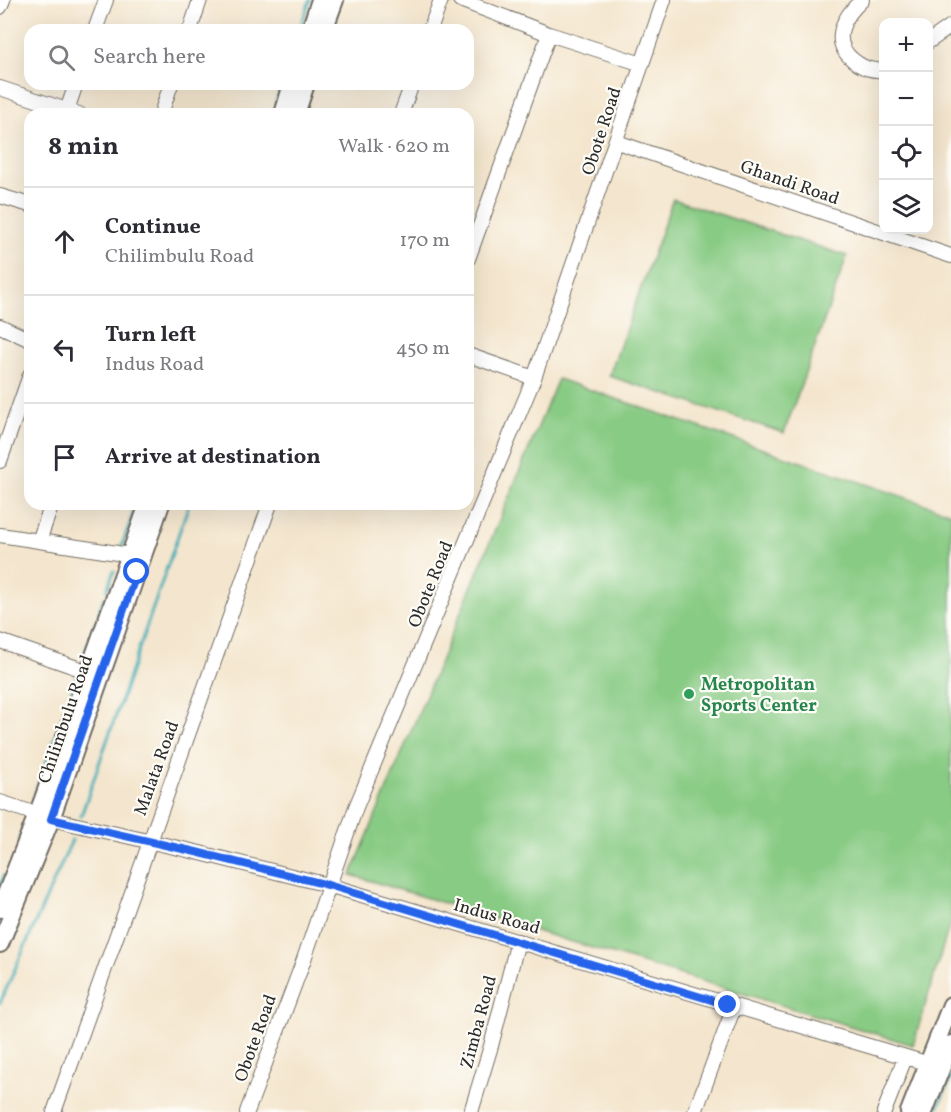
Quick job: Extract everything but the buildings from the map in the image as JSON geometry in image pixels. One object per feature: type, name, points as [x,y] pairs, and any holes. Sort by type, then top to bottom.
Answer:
[{"type":"main road","points":[[312,24],[320,0]]},
{"type":"main road","points":[[326,24],[335,0]]},
{"type":"main road","points":[[284,108],[290,90]]},
{"type":"main road","points":[[298,108],[304,90]]},
{"type":"main road","name":"Chilimbulu Road","points":[[0,909],[44,817],[89,672],[146,510]]},
{"type":"main road","name":"Chilimbulu Road","points":[[0,944],[44,817],[159,510]]},
{"type":"main road","points":[[924,1112],[951,1005]]},
{"type":"main road","points":[[909,1112],[935,1066],[951,1044]]},
{"type":"street","points":[[0,7],[3,0]]},
{"type":"street","points":[[97,24],[106,0]]},
{"type":"street","points":[[192,24],[200,0]]},
{"type":"street","points":[[432,24],[441,0]]},
{"type":"street","points":[[460,0],[549,34],[642,64]]},
{"type":"street","name":"Obote Road","points":[[247,1112],[303,962],[356,807],[534,378],[664,0]]},
{"type":"street","points":[[861,0],[843,25],[841,45],[846,54],[866,69],[879,70]]},
{"type":"street","points":[[933,39],[951,26]]},
{"type":"street","points":[[474,241],[549,34]]},
{"type":"street","points":[[0,88],[61,108]]},
{"type":"street","points":[[73,108],[75,90]]},
{"type":"street","points":[[163,108],[169,90]]},
{"type":"street","points":[[403,108],[410,90]]},
{"type":"street","name":"Ghandi Road","points":[[617,142],[951,256]]},
{"type":"street","points":[[0,196],[24,204]]},
{"type":"street","points":[[0,326],[24,337]]},
{"type":"street","points":[[474,357],[534,378]]},
{"type":"street","points":[[0,461],[5,434],[24,389]]},
{"type":"street","points":[[39,541],[50,510]]},
{"type":"street","name":"Malata Road","points":[[54,1112],[268,510]]},
{"type":"street","points":[[0,535],[130,555]]},
{"type":"street","points":[[0,641],[89,672]]},
{"type":"street","name":"Indus Road","points":[[0,802],[44,817],[328,885],[935,1066]]},
{"type":"street","name":"Zimba Road","points":[[471,1112],[518,941]]},
{"type":"street","points":[[695,1112],[734,1007]]},
{"type":"street","points":[[884,1112],[905,1058]]},
{"type":"green space","points":[[673,199],[847,256],[784,433],[609,376]]},
{"type":"green space","name":"Metropolitan Sports Center","points":[[558,379],[951,513],[951,920],[913,1045],[351,875]]},
{"type":"waterway","points":[[302,23],[310,0]]},
{"type":"waterway","points":[[276,103],[280,90]]},
{"type":"waterway","points":[[81,816],[187,510]]},
{"type":"waterway","points":[[122,546],[134,511]]},
{"type":"waterway","points":[[107,590],[114,571]]},
{"type":"waterway","points":[[99,612],[104,598]]},
{"type":"waterway","points":[[85,653],[96,621]]},
{"type":"waterway","points":[[31,806],[78,672]]},
{"type":"waterway","points":[[19,840],[24,825]]},
{"type":"waterway","points":[[0,1003],[72,840]]},
{"type":"waterway","points":[[0,886],[4,876]]},
{"type":"waterway","points":[[936,1112],[951,1076]]},
{"type":"place","name":"Metropolitan Sports Center","points":[[689,694]]},
{"type":"route","points":[[137,572],[51,819],[328,885],[728,1005]]}]
